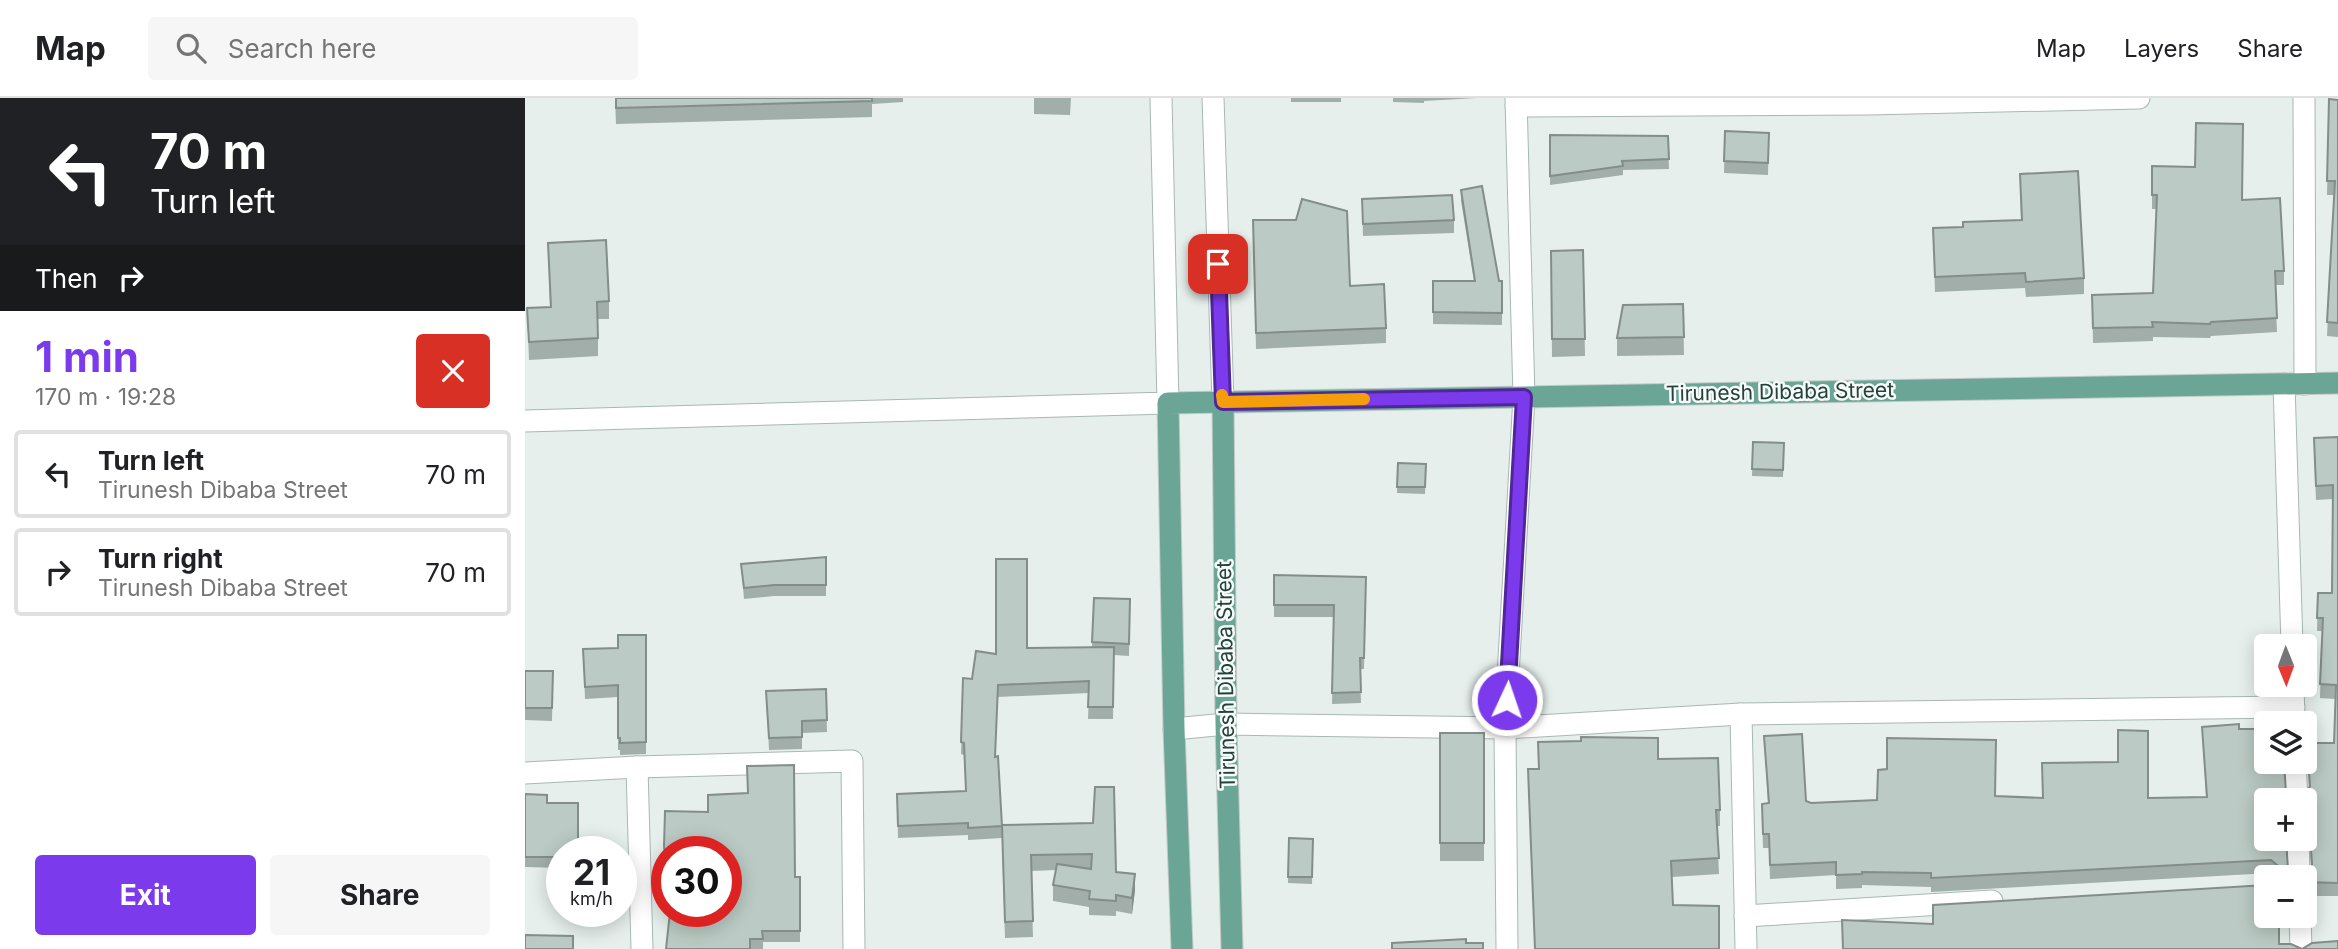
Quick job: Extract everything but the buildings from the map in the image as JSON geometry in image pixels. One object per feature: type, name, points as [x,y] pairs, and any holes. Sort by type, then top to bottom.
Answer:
[{"type":"main road","name":"Tirunesh Dibaba Street","points":[[1168,403],[2338,383]]},
{"type":"main road","name":"Tirunesh Dibaba Street","points":[[1223,402],[1226,724],[1232,949]]},
{"type":"main road","points":[[1168,403],[1174,729],[1182,949]]},
{"type":"street","points":[[525,421],[1168,403],[1161,98]]},
{"type":"street","name":"Tirunesh Dibaba Street","points":[[1213,98],[1223,402]]},
{"type":"street","points":[[1507,949],[1505,728],[1524,397],[1516,102],[2139,98]]},
{"type":"street","points":[[2292,634],[2295,384],[2304,98]]},
{"type":"street","points":[[1741,715],[1746,949]]},
{"type":"street","points":[[1174,729],[1226,724],[1505,728],[1741,715],[2254,715]]},
{"type":"street","points":[[525,774],[637,767],[852,761],[854,949]]},
{"type":"street","points":[[637,767],[642,949]]},
{"type":"street","points":[[1745,916],[2006,900]]},
{"type":"street","points":[[2300,928],[2301,949]]},
{"type":"slow traffic","points":[[1222,395],[1223,402],[1364,399]]},
{"type":"route","points":[[1218,264],[1223,402],[1524,397],[1507,700]]}]
